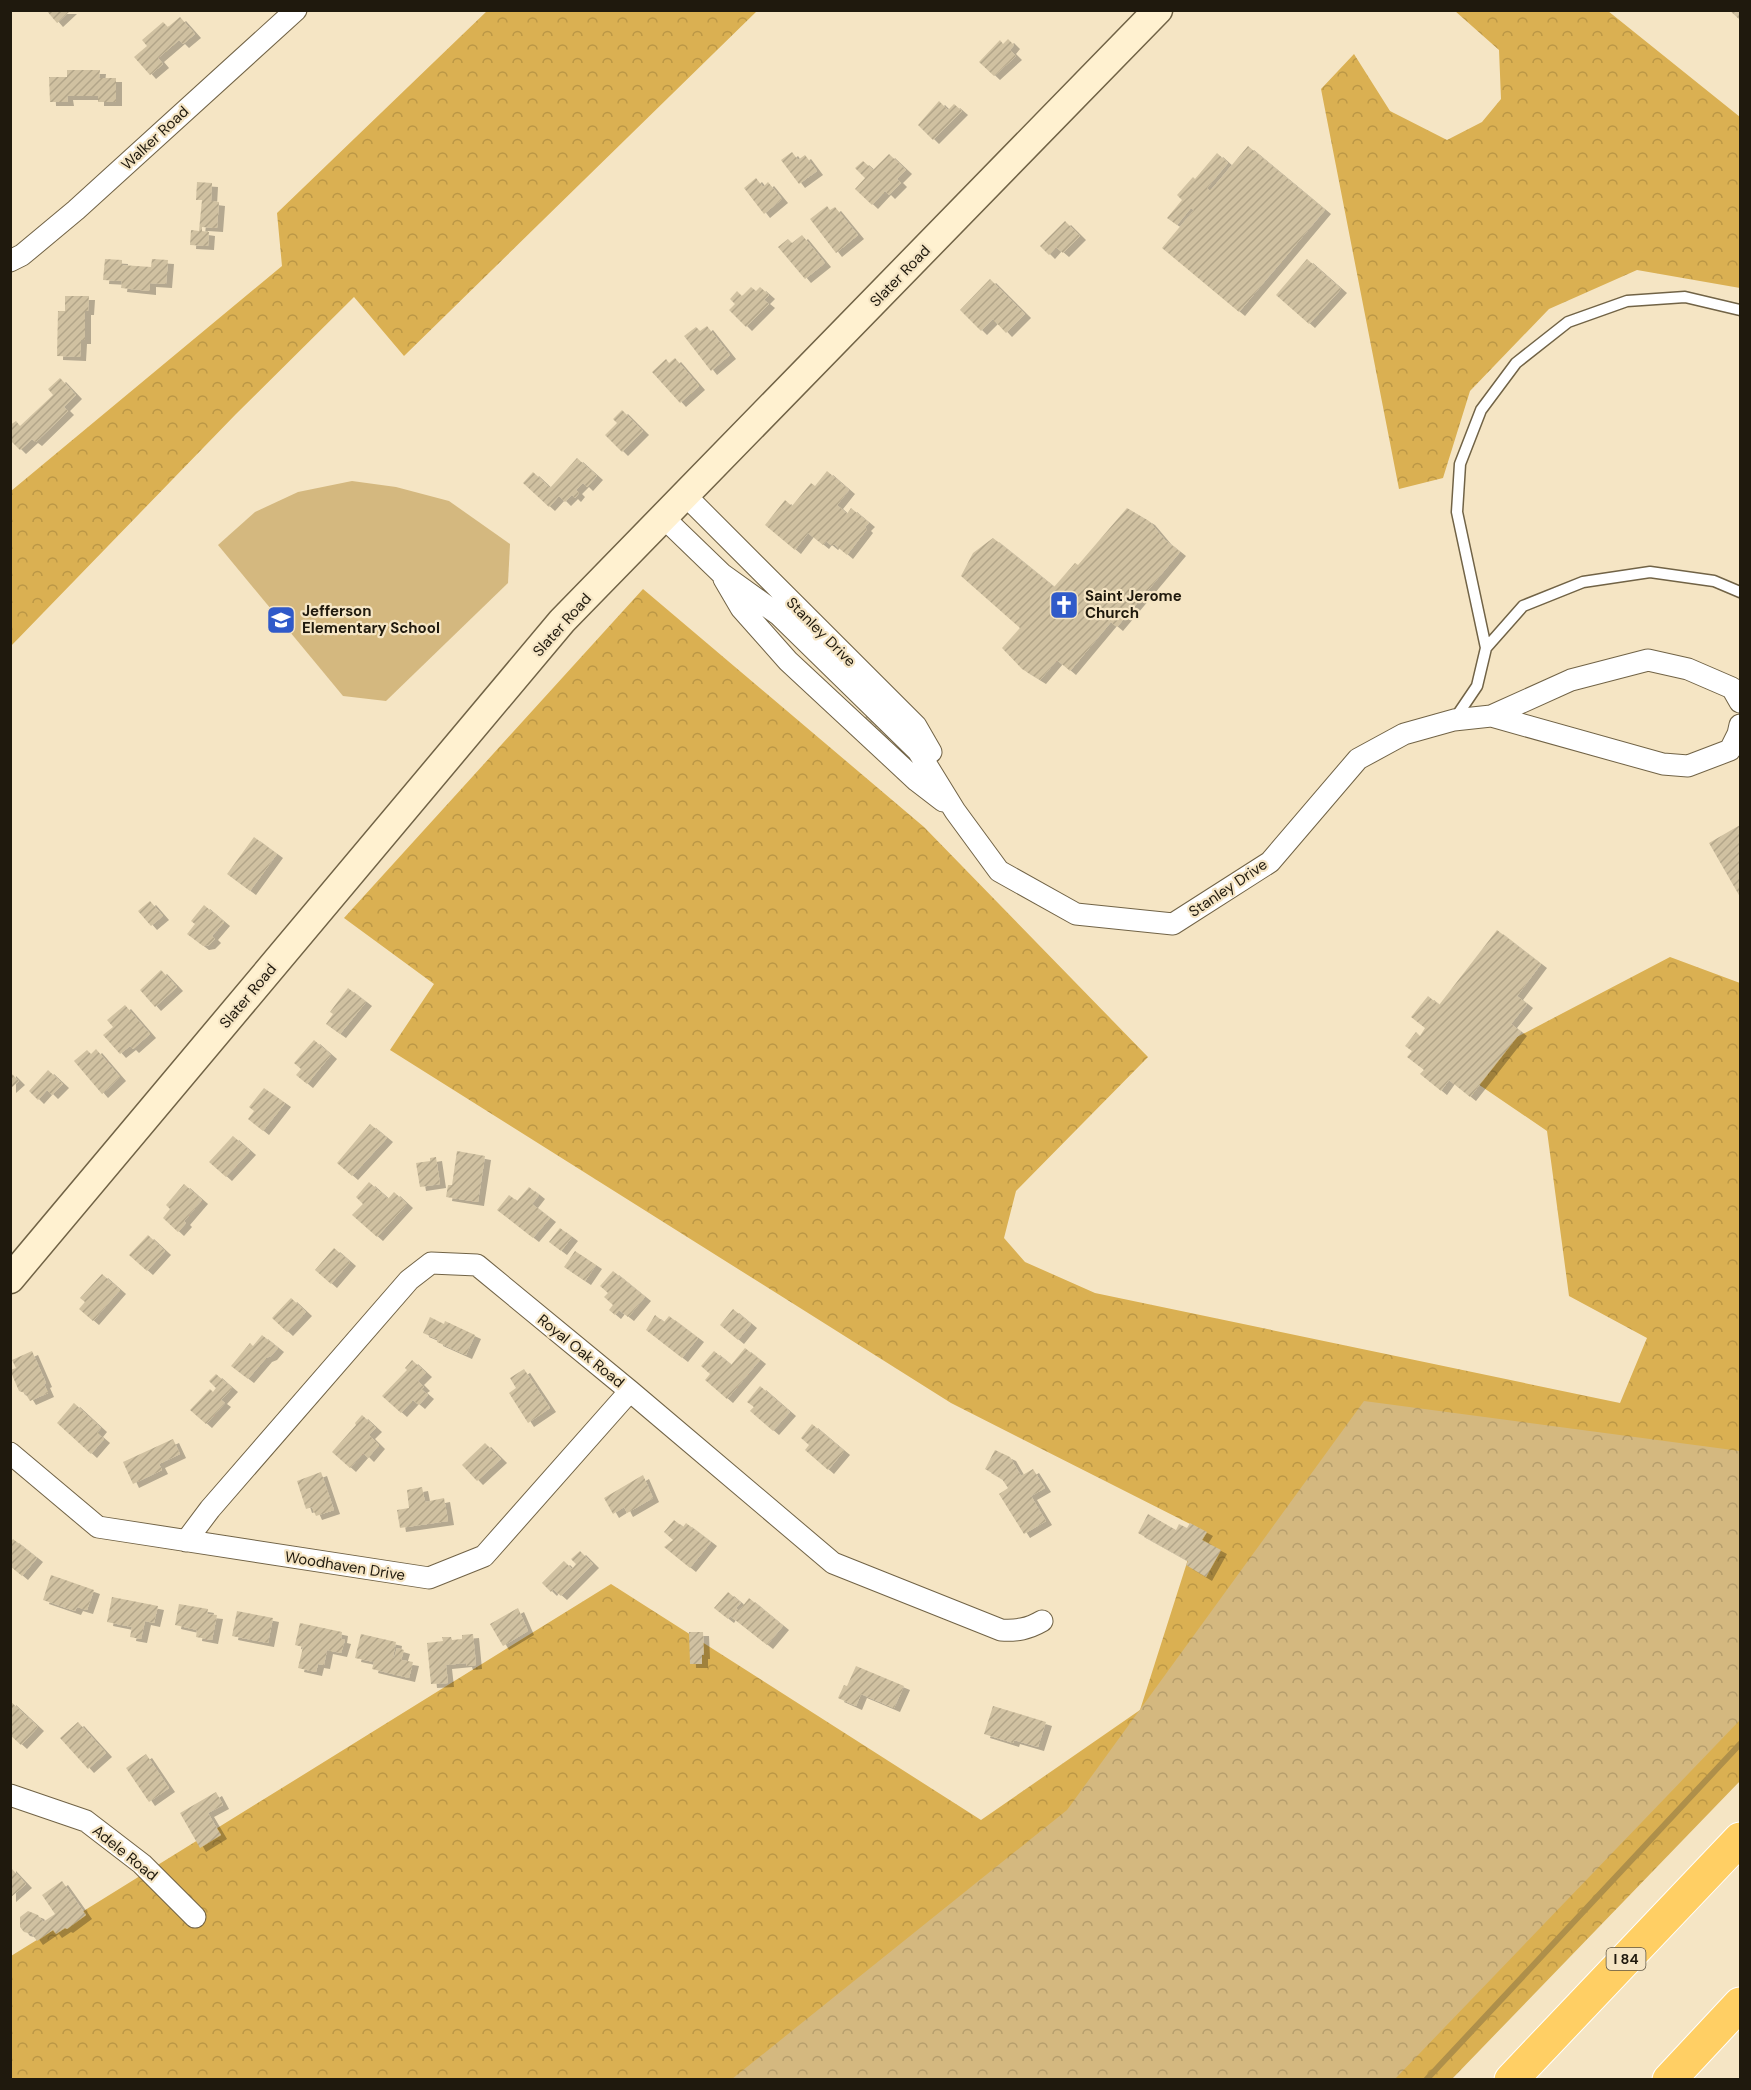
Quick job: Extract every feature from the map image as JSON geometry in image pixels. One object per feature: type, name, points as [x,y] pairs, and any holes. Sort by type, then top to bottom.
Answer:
[{"type":"highway","name":"I 84","points":[[1511,2079],[1740,1839]]},
{"type":"highway","points":[[1669,2079],[1740,2004]]},
{"type":"main road","name":"Slater Road","points":[[10,1279],[555,630],[1158,10]]},
{"type":"street","name":"Walker Road","points":[[10,261],[22,255],[76,210],[296,10]]},
{"type":"street","name":"Stanley Drive","points":[[686,496],[916,726],[940,769],[955,811]]},
{"type":"street","name":"Stanley Drive","points":[[664,518],[722,574],[779,615],[918,751],[955,811],[999,871],[1076,914],[1173,924],[1270,862],[1358,759],[1404,734],[1454,720],[1491,716],[1571,680],[1648,660],[1688,669],[1732,688],[1740,702]]},
{"type":"street","name":"Stanley Drive","points":[[1491,716],[1663,764],[1688,766],[1730,750],[1740,725]]},
{"type":"street","name":"Royal Oak Road","points":[[186,1541],[210,1509],[410,1280],[431,1263],[477,1265],[630,1391],[832,1563],[1001,1630],[1017,1631],[1042,1621]]},
{"type":"street","name":"Woodhaven Drive","points":[[10,1453],[98,1527],[429,1578],[484,1556],[630,1391]]},
{"type":"street","name":"Adele Road","points":[[10,1795],[86,1821],[142,1864],[195,1917]]},
{"type":"lane","points":[[1454,720],[1477,686],[1486,648],[1456,512],[1460,464],[1481,410],[1516,363],[1568,322],[1626,301],[1685,297],[1740,310]]},
{"type":"lane","points":[[1486,648],[1523,606],[1583,582],[1650,572],[1714,581],[1740,592]]},
{"type":"green space","points":[[487,11],[757,11],[404,356],[354,297],[236,414],[11,646],[11,491],[282,266],[277,213]]},
{"type":"green space","points":[[1455,11],[1608,11],[1740,117],[1740,288],[1637,270],[1549,309],[1470,391],[1443,478],[1399,489],[1321,89],[1354,54],[1390,111],[1447,140],[1482,122],[1501,99],[1499,50]]},
{"type":"green space","points":[[352,481],[396,487],[449,501],[510,544],[508,583],[386,701],[343,696],[218,545],[255,512],[298,492]]},
{"type":"green space","points":[[643,589],[924,827],[1148,1057],[1016,1191],[1004,1238],[1025,1262],[1095,1293],[1620,1403],[1647,1338],[1569,1296],[1547,1131],[1456,1069],[1670,957],[1740,983],[1740,1781],[1452,2079],[11,2080],[11,1956],[611,1584],[981,1820],[1140,1710],[1198,1528],[951,1403],[390,1050],[434,984],[344,918]]},
{"type":"green space","points":[[1364,1401],[1740,1451],[1740,1720],[1395,2079],[732,2079],[1067,1810]]},
{"type":"building","points":[[46,10],[71,10],[57,23]]},
{"type":"building","points":[[1729,10],[1740,10],[1740,20]]},
{"type":"building","points":[[180,17],[195,34],[183,44],[179,40],[158,58],[163,64],[150,75],[134,57],[147,46],[142,40],[163,22],[168,27]]},
{"type":"building","points":[[1008,39],[1014,45],[1010,50],[1016,56],[994,76],[979,62],[1000,40],[1003,44]]},
{"type":"building","points":[[67,70],[100,70],[99,78],[116,78],[116,102],[98,102],[98,96],[67,96],[68,102],[50,102],[49,77],[67,77]]},
{"type":"building","points":[[939,101],[948,110],[954,104],[962,111],[933,140],[918,125]]},
{"type":"building","points":[[1248,146],[1325,210],[1239,312],[1162,248],[1194,210],[1191,208],[1177,225],[1167,218],[1182,200],[1177,195],[1193,177],[1195,179],[1217,153],[1228,163],[1207,188],[1210,191]]},
{"type":"building","points":[[792,152],[798,160],[805,155],[817,171],[799,184],[781,160]]},
{"type":"building","points":[[889,154],[906,170],[897,179],[901,183],[889,195],[885,191],[872,205],[855,189],[865,178],[855,168],[863,161],[873,170]]},
{"type":"building","points":[[756,178],[763,187],[768,182],[782,199],[764,214],[744,188]]},
{"type":"building","points":[[197,182],[212,183],[211,201],[219,202],[217,228],[202,227],[202,231],[209,232],[208,246],[190,245],[191,230],[199,231],[202,200],[196,200]]},
{"type":"building","points":[[827,206],[830,210],[835,207],[858,235],[836,253],[810,219]]},
{"type":"building","points":[[1065,221],[1080,236],[1063,253],[1056,247],[1049,255],[1040,246]]},
{"type":"building","points":[[802,235],[825,263],[805,279],[778,247],[788,239],[792,243]]},
{"type":"building","points":[[105,259],[122,260],[122,265],[151,267],[152,259],[168,260],[166,284],[150,283],[150,291],[121,288],[122,281],[103,280]]},
{"type":"building","points":[[1307,259],[1341,289],[1309,324],[1276,295]]},
{"type":"building","points":[[990,279],[1025,314],[1006,333],[993,319],[981,331],[960,310]]},
{"type":"building","points":[[751,287],[756,291],[760,287],[769,295],[764,300],[769,304],[746,327],[729,310],[735,304],[730,299],[737,291],[742,296]]},
{"type":"building","points":[[65,296],[89,296],[88,311],[85,311],[85,340],[81,340],[80,357],[57,356],[58,311],[65,311]]},
{"type":"building","points":[[707,326],[730,355],[711,371],[684,336],[696,327],[700,331]]},
{"type":"building","points":[[675,358],[699,386],[680,403],[652,372],[666,359],[669,363]]},
{"type":"building","points":[[60,378],[76,395],[64,407],[68,411],[36,442],[32,439],[20,450],[10,440],[10,425],[16,421],[20,426],[53,395],[48,389]]},
{"type":"building","points":[[622,410],[643,431],[622,452],[605,435],[617,423],[613,419]]},
{"type":"building","points":[[577,458],[597,476],[587,487],[583,483],[576,490],[579,493],[575,498],[572,495],[565,502],[559,496],[549,507],[523,483],[533,472],[550,488]]},
{"type":"building","points":[[827,471],[849,490],[837,505],[847,514],[851,508],[869,523],[847,555],[834,544],[832,546],[826,541],[823,545],[808,533],[795,550],[765,525],[785,500],[792,506],[811,483],[815,486]]},
{"type":"building","name":"Saint Jerome Church","points":[[1127,508],[1149,521],[1165,540],[1180,552],[1117,627],[1111,622],[1070,671],[1057,660],[1040,680],[1022,669],[1002,648],[1020,628],[961,576],[973,553],[993,538],[1054,587],[1075,563],[1078,565]]},
{"type":"building","points":[[871,711],[889,729],[879,740],[860,722]]},
{"type":"building","points":[[1740,825],[1740,897],[1709,843]]},
{"type":"building","points":[[254,837],[277,854],[250,891],[227,874]]},
{"type":"building","points":[[150,901],[163,916],[151,926],[138,911]]},
{"type":"building","points":[[204,905],[224,922],[212,936],[215,939],[209,945],[203,946],[187,934],[195,924],[191,921]]},
{"type":"building","points":[[1497,930],[1541,964],[1517,996],[1527,1004],[1511,1024],[1521,1032],[1470,1097],[1449,1080],[1441,1091],[1420,1074],[1424,1070],[1407,1057],[1412,1051],[1405,1046],[1416,1032],[1420,1036],[1425,1028],[1411,1017],[1428,996],[1439,1005]]},
{"type":"building","points":[[161,970],[177,987],[155,1007],[140,990]]},
{"type":"building","points":[[348,988],[366,1002],[340,1034],[326,1024],[333,1014],[330,1012]]},
{"type":"building","points":[[125,1005],[150,1034],[133,1049],[130,1046],[120,1054],[103,1035],[113,1027],[107,1020]]},
{"type":"building","points":[[314,1040],[331,1055],[307,1084],[296,1075],[301,1069],[294,1063]]},
{"type":"building","points":[[96,1049],[120,1077],[102,1094],[74,1061],[87,1050],[91,1054]]},
{"type":"building","points":[[48,1070],[63,1084],[52,1095],[47,1090],[38,1100],[29,1091]]},
{"type":"building","points":[[10,1072],[19,1081],[10,1089]]},
{"type":"building","points":[[264,1088],[285,1103],[263,1131],[248,1119],[254,1111],[249,1107]]},
{"type":"building","points":[[370,1124],[387,1138],[352,1176],[337,1163]]},
{"type":"building","points":[[233,1136],[250,1151],[226,1177],[209,1162]]},
{"type":"building","points":[[457,1151],[485,1156],[478,1202],[446,1197],[448,1185],[452,1185]]},
{"type":"building","points":[[436,1157],[440,1184],[420,1187],[416,1163],[430,1161],[430,1158]]},
{"type":"building","points":[[369,1182],[388,1199],[394,1192],[407,1204],[377,1237],[352,1215],[363,1204],[356,1197]]},
{"type":"building","points":[[184,1184],[202,1200],[178,1232],[163,1218],[170,1209],[166,1205]]},
{"type":"building","points":[[529,1187],[539,1195],[532,1204],[550,1218],[533,1238],[497,1210],[509,1195],[517,1201]]},
{"type":"building","points":[[560,1228],[572,1237],[561,1251],[549,1242]]},
{"type":"building","points":[[148,1235],[165,1251],[147,1271],[129,1255]]},
{"type":"building","points":[[334,1248],[350,1262],[331,1284],[315,1270]]},
{"type":"building","points":[[575,1251],[596,1265],[585,1281],[564,1267]]},
{"type":"building","points":[[613,1271],[645,1297],[628,1317],[619,1310],[615,1315],[609,1310],[613,1305],[604,1297],[608,1293],[600,1286]]},
{"type":"building","points":[[102,1274],[120,1290],[93,1321],[79,1309],[85,1302],[80,1298]]},
{"type":"building","points":[[291,1298],[306,1312],[287,1332],[272,1318]]},
{"type":"building","points":[[733,1309],[751,1324],[738,1340],[720,1325]]},
{"type":"building","points":[[655,1315],[664,1322],[669,1316],[698,1338],[682,1358],[646,1330]]},
{"type":"building","points":[[430,1317],[444,1324],[445,1321],[475,1335],[466,1355],[423,1333]]},
{"type":"building","points":[[262,1335],[278,1348],[248,1379],[231,1366],[250,1343],[253,1346]]},
{"type":"building","points":[[745,1348],[760,1360],[727,1399],[705,1380],[710,1374],[701,1366],[714,1351],[731,1365]]},
{"type":"building","points":[[32,1351],[48,1393],[30,1401],[25,1393],[19,1391],[10,1370],[16,1368],[12,1360]]},
{"type":"building","points":[[412,1360],[426,1373],[418,1381],[424,1387],[421,1389],[428,1395],[419,1405],[413,1400],[401,1413],[382,1396],[407,1370],[405,1368]]},
{"type":"building","points":[[524,1369],[550,1408],[528,1423],[509,1393],[516,1388],[510,1378]]},
{"type":"building","points":[[216,1374],[232,1388],[221,1400],[225,1403],[206,1424],[190,1410],[210,1389],[213,1392],[216,1388],[209,1381]]},
{"type":"building","points":[[760,1386],[790,1412],[773,1431],[750,1411],[754,1407],[747,1402]]},
{"type":"building","points":[[74,1403],[101,1428],[97,1433],[104,1439],[91,1454],[57,1423]]},
{"type":"building","points":[[362,1415],[376,1428],[369,1435],[379,1445],[368,1458],[363,1453],[350,1468],[332,1452]]},
{"type":"building","points":[[812,1424],[844,1451],[828,1470],[805,1450],[809,1445],[801,1438]]},
{"type":"building","points":[[173,1439],[180,1454],[159,1464],[162,1470],[133,1484],[123,1462]]},
{"type":"building","points":[[485,1443],[501,1459],[477,1481],[462,1465]]},
{"type":"building","points":[[995,1450],[1010,1457],[1021,1476],[1033,1469],[1045,1488],[1031,1496],[1046,1521],[1024,1534],[999,1494],[1008,1488],[1002,1479],[985,1469]]},
{"type":"building","points":[[321,1472],[334,1510],[316,1516],[312,1507],[306,1509],[297,1481]]},
{"type":"building","points":[[643,1475],[653,1498],[627,1513],[624,1507],[613,1514],[604,1498]]},
{"type":"building","points":[[422,1487],[425,1502],[444,1498],[448,1521],[400,1528],[397,1510],[409,1508],[407,1490]]},
{"type":"building","points":[[1148,1514],[1176,1530],[1179,1524],[1187,1528],[1190,1523],[1207,1532],[1202,1540],[1221,1550],[1206,1577],[1186,1565],[1188,1561],[1138,1533]]},
{"type":"building","points":[[674,1520],[683,1527],[686,1523],[711,1542],[690,1568],[664,1547],[673,1540],[664,1532]]},
{"type":"building","points":[[13,1539],[37,1558],[22,1576],[10,1566],[10,1542]]},
{"type":"building","points":[[580,1551],[593,1564],[561,1596],[553,1589],[551,1592],[542,1583],[564,1561],[572,1569],[576,1564],[571,1559]]},
{"type":"building","points":[[51,1575],[94,1590],[87,1610],[77,1607],[75,1611],[43,1600]]},
{"type":"building","points":[[728,1592],[741,1603],[736,1608],[739,1611],[749,1598],[783,1626],[767,1645],[730,1616],[728,1619],[714,1608]]},
{"type":"building","points":[[112,1597],[158,1606],[154,1623],[145,1621],[141,1639],[130,1637],[132,1627],[107,1622]]},
{"type":"building","points":[[179,1604],[208,1609],[207,1614],[217,1615],[212,1640],[196,1637],[197,1630],[175,1625]]},
{"type":"building","points":[[518,1608],[528,1631],[503,1646],[490,1624]]},
{"type":"building","points":[[237,1611],[273,1618],[268,1643],[232,1636]]},
{"type":"building","points":[[300,1623],[342,1632],[341,1639],[345,1640],[341,1653],[327,1650],[324,1665],[318,1664],[316,1672],[298,1668],[303,1647],[295,1645]]},
{"type":"building","points":[[689,1632],[703,1632],[702,1664],[690,1664]]},
{"type":"building","points":[[361,1634],[396,1642],[393,1657],[397,1648],[404,1650],[401,1660],[413,1662],[409,1678],[372,1669],[374,1662],[355,1658]]},
{"type":"building","points":[[473,1634],[476,1665],[467,1666],[466,1663],[446,1665],[448,1683],[431,1684],[427,1643],[443,1641],[442,1637],[451,1637],[452,1640],[462,1639],[462,1635]]},
{"type":"building","points":[[856,1666],[904,1686],[894,1708],[861,1694],[856,1706],[838,1698],[844,1685],[847,1686]]},
{"type":"building","points":[[10,1701],[38,1727],[21,1745],[10,1735]]},
{"type":"building","points":[[993,1706],[1046,1722],[1038,1747],[1014,1740],[1013,1743],[984,1734]]},
{"type":"building","points":[[78,1722],[106,1753],[88,1769],[60,1738]]},
{"type":"building","points":[[146,1754],[169,1788],[149,1802],[126,1768]]},
{"type":"building","points":[[216,1792],[223,1805],[208,1813],[221,1835],[200,1848],[180,1813]]},
{"type":"building","points":[[10,1867],[26,1884],[10,1898]]},
{"type":"building","points":[[62,1881],[86,1915],[67,1929],[56,1934],[53,1930],[37,1941],[32,1934],[24,1932],[20,1927],[20,1917],[28,1911],[38,1915],[43,1922],[55,1914],[42,1895]]},
{"type":"waterway","points":[[1426,2080],[1740,1744]]},
{"type":"place","name":"Saint Jerome Church","points":[[1064,605]]},
{"type":"place","name":"Jefferson Elementary School","points":[[281,620]]}]
